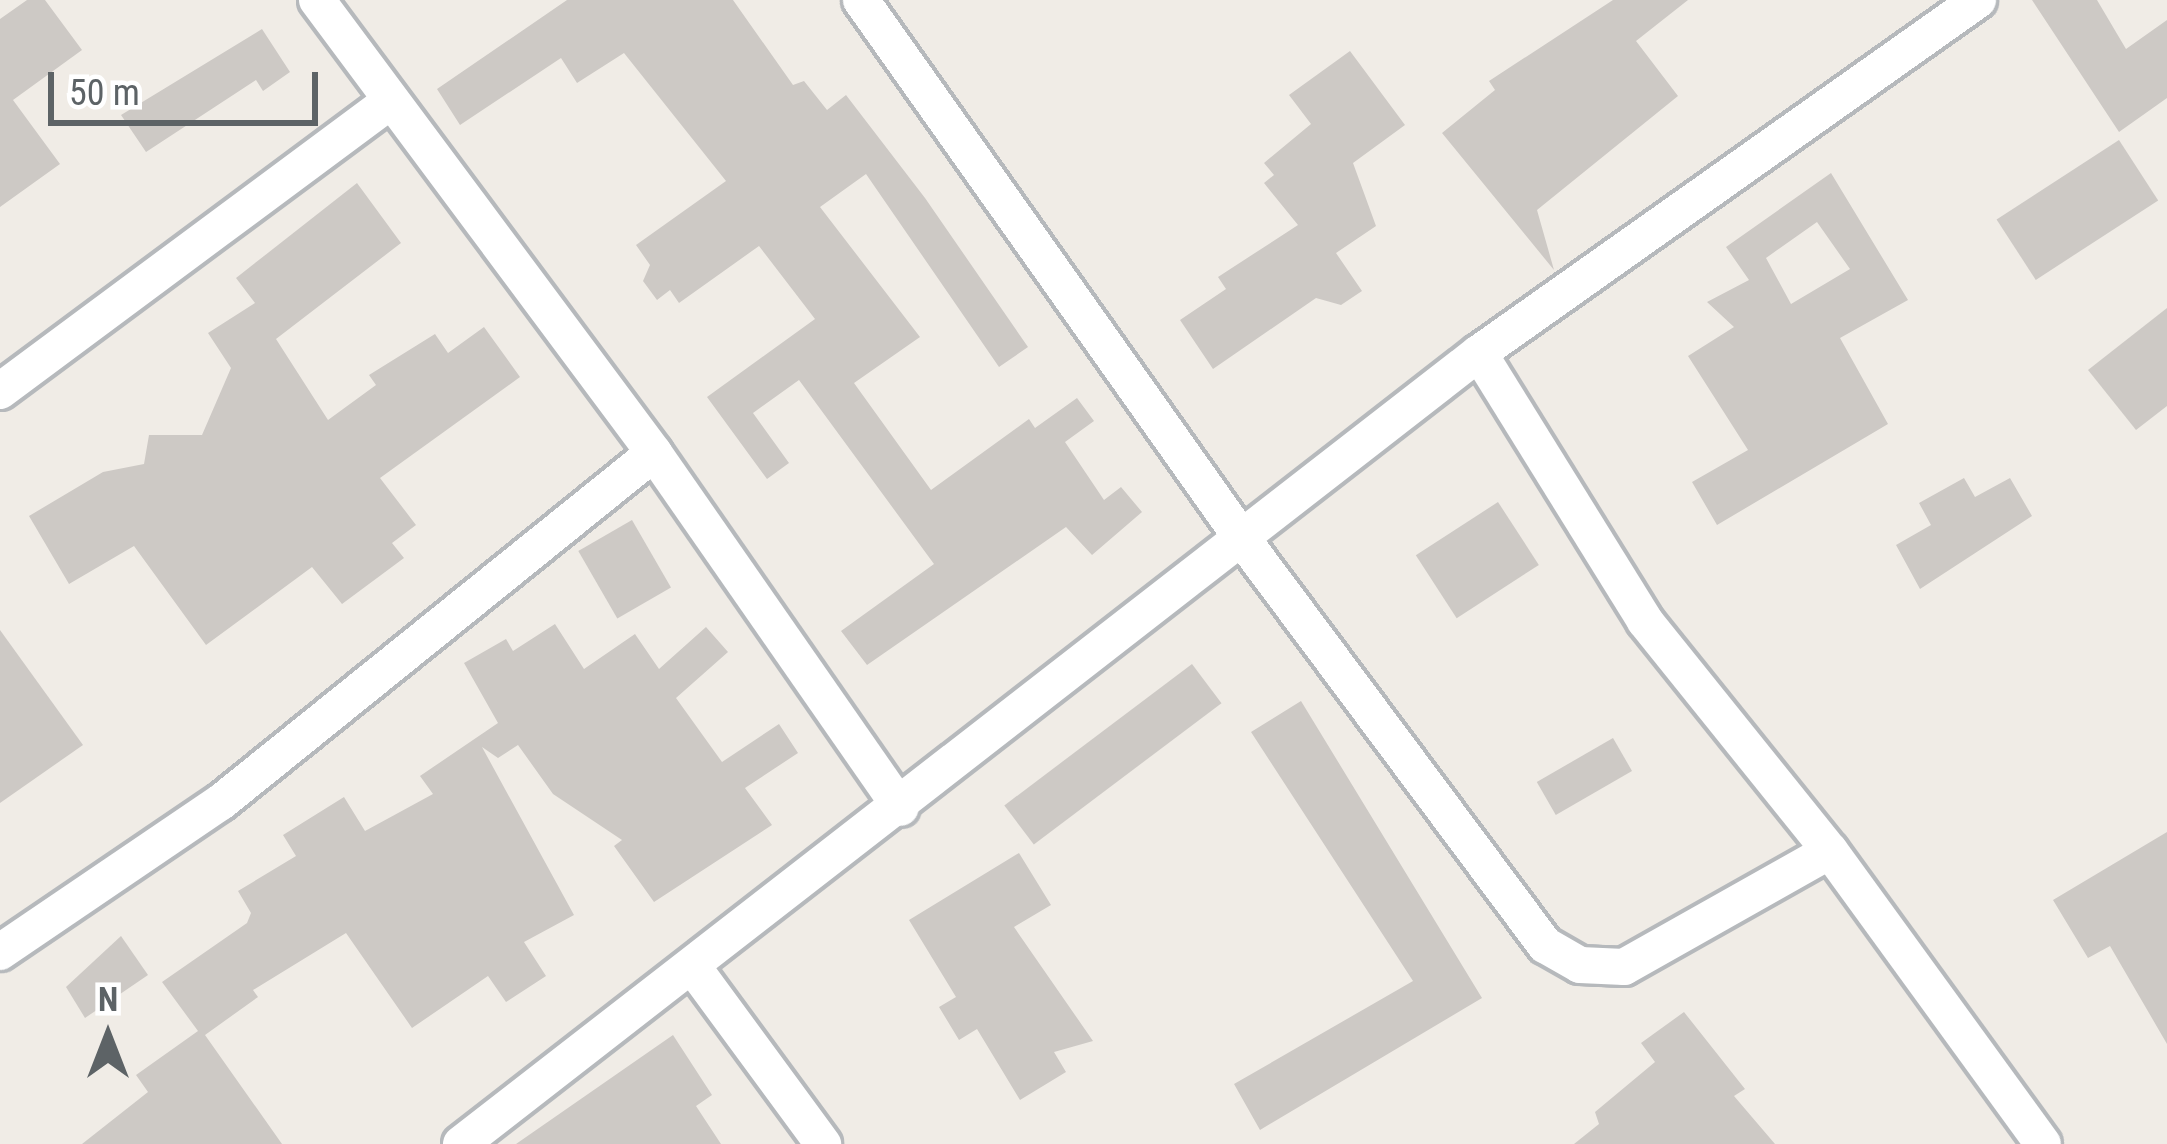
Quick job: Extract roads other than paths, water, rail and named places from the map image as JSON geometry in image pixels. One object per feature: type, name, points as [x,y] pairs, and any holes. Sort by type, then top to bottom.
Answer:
[{"type":"street","points":[[317,0],[654,453],[901,808]]},
{"type":"street","points":[[861,0],[1241,537],[1544,945],[1580,965],[1624,967],[1830,851]]},
{"type":"street","points":[[461,1144],[901,808],[1479,353],[1978,0]]},
{"type":"street","points":[[0,391],[390,101]]},
{"type":"street","points":[[1479,353],[1646,621],[1830,851],[2043,1144]]},
{"type":"street","points":[[0,952],[220,802],[654,453]]},
{"type":"street","points":[[693,968],[823,1144]]}]
